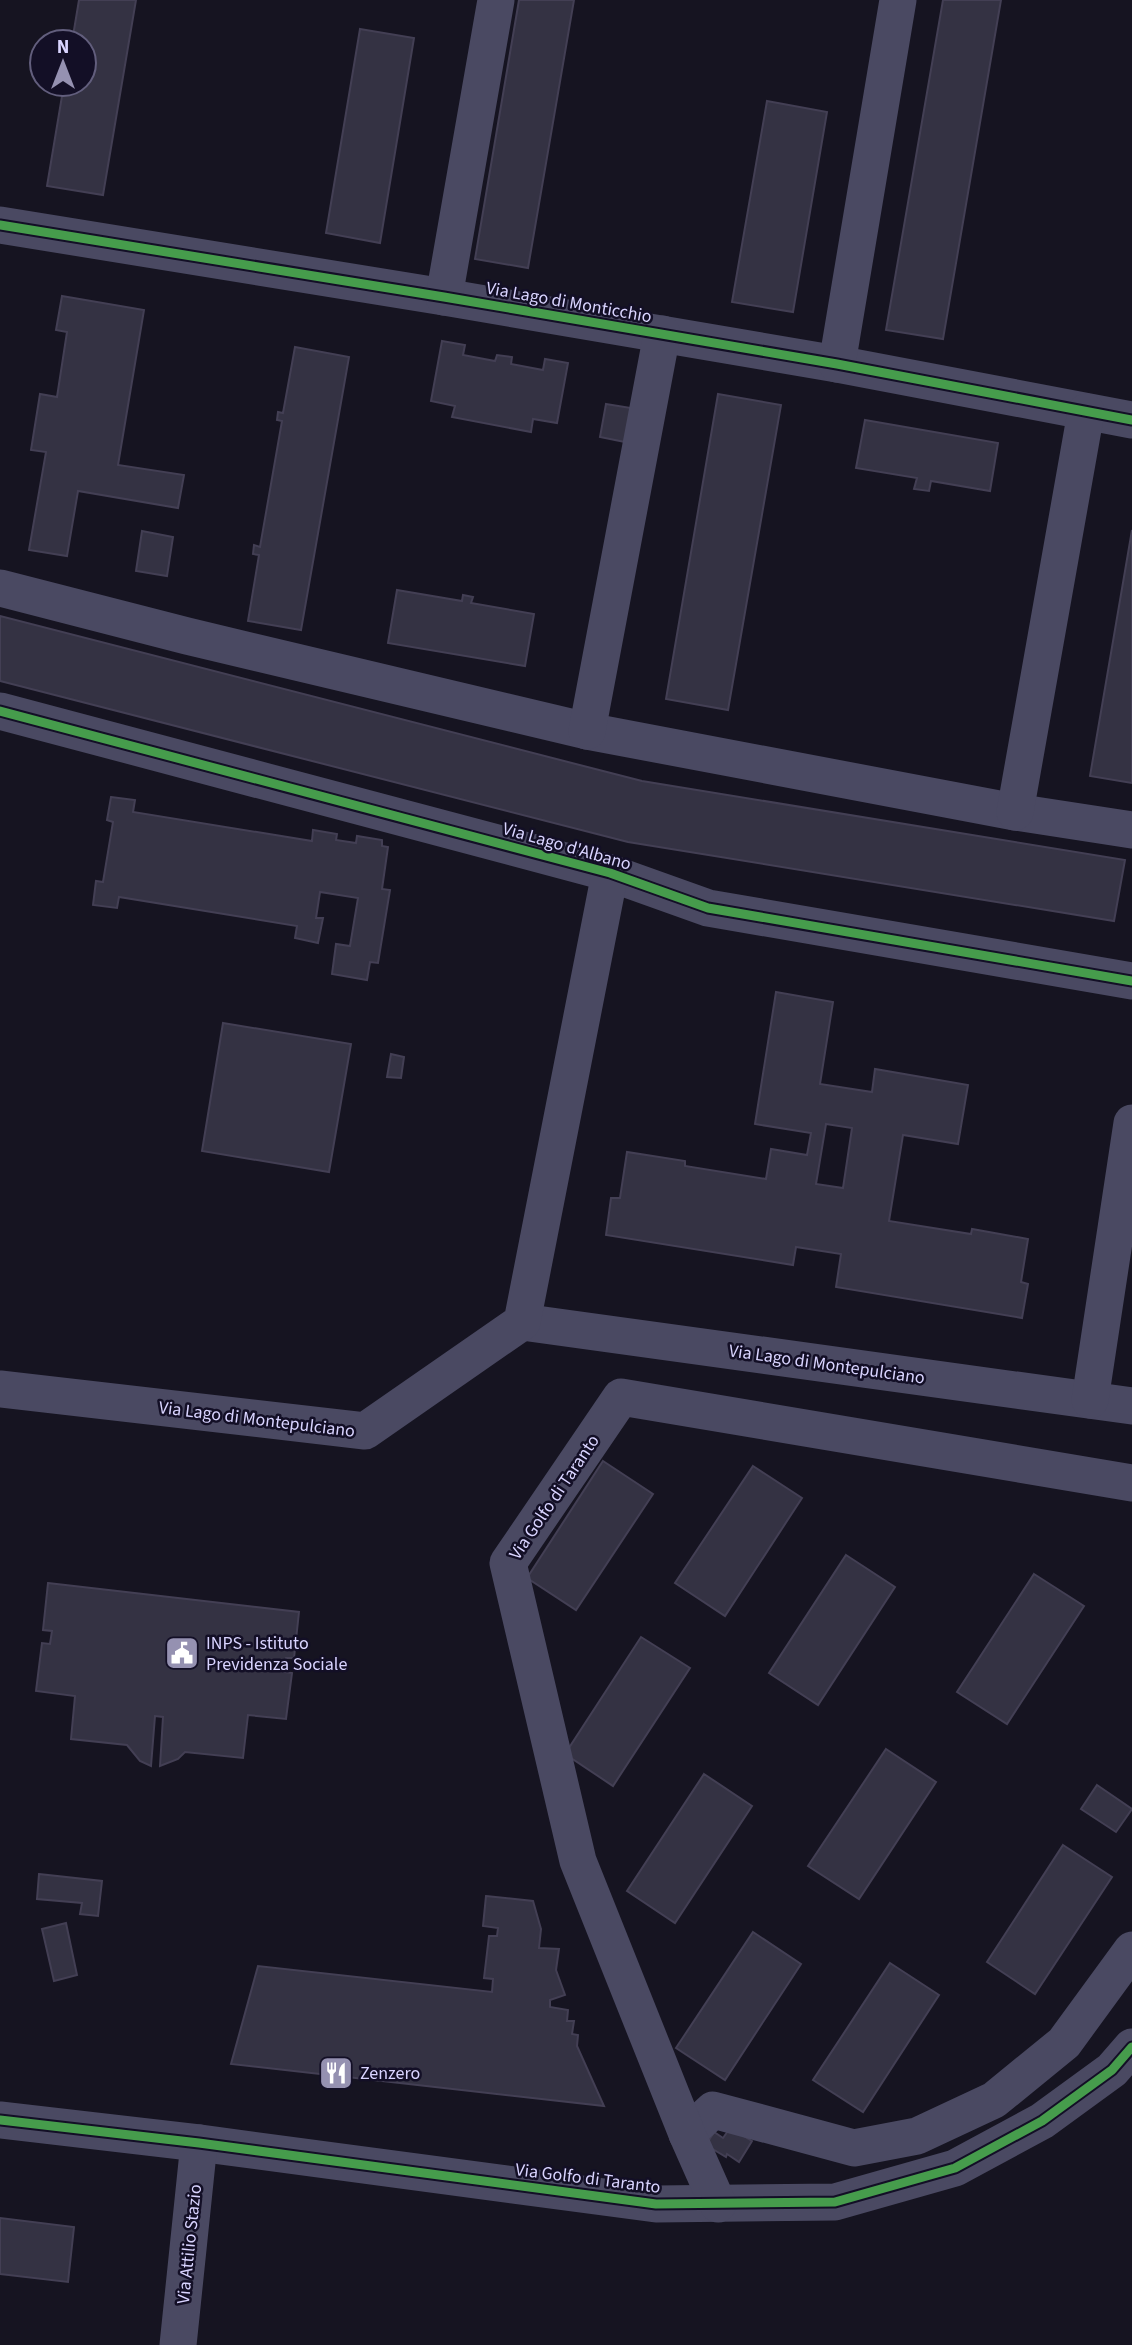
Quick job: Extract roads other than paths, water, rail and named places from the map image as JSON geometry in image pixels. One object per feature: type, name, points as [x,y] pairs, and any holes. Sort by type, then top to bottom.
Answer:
[{"type":"street","points":[[444,297],[496,0]]},
{"type":"street","points":[[837,364],[898,0]]},
{"type":"street","name":"Via Lago di Monticchio","points":[[0,225],[837,364],[1132,420]]},
{"type":"street","points":[[587,731],[662,334]]},
{"type":"street","points":[[1015,812],[1086,412]]},
{"type":"street","points":[[0,588],[187,636],[587,731],[1015,812],[1132,830]]},
{"type":"street","name":"Via Lago d'Albano","points":[[0,711],[610,873],[708,908],[1132,981]]},
{"type":"street","points":[[522,1322],[610,873]]},
{"type":"street","points":[[1090,1400],[1132,1122]]},
{"type":"street","name":"Via Lago di Montepulciano","points":[[0,1389],[365,1431],[522,1322],[1132,1406]]},
{"type":"street","name":"Via Golfo di Taranto","points":[[718,2204],[687,2134],[578,1861],[508,1563],[621,1397],[1132,1483]]},
{"type":"street","points":[[687,2134],[713,2110],[854,2148],[917,2136],[994,2100],[1064,2043],[1132,1950]]},
{"type":"street","name":"Via Golfo di Taranto","points":[[0,2120],[199,2143],[656,2204],[835,2202],[956,2168],[1042,2121],[1112,2070],[1132,2047]]},
{"type":"street","name":"Via Attilio Stazio","points":[[178,2345],[199,2143]]},
{"type":"place","name":"INPS - Istituto Previdenza Sociale","points":[[182,1653]]},
{"type":"place","name":"Zenzero","points":[[336,2073]]}]
